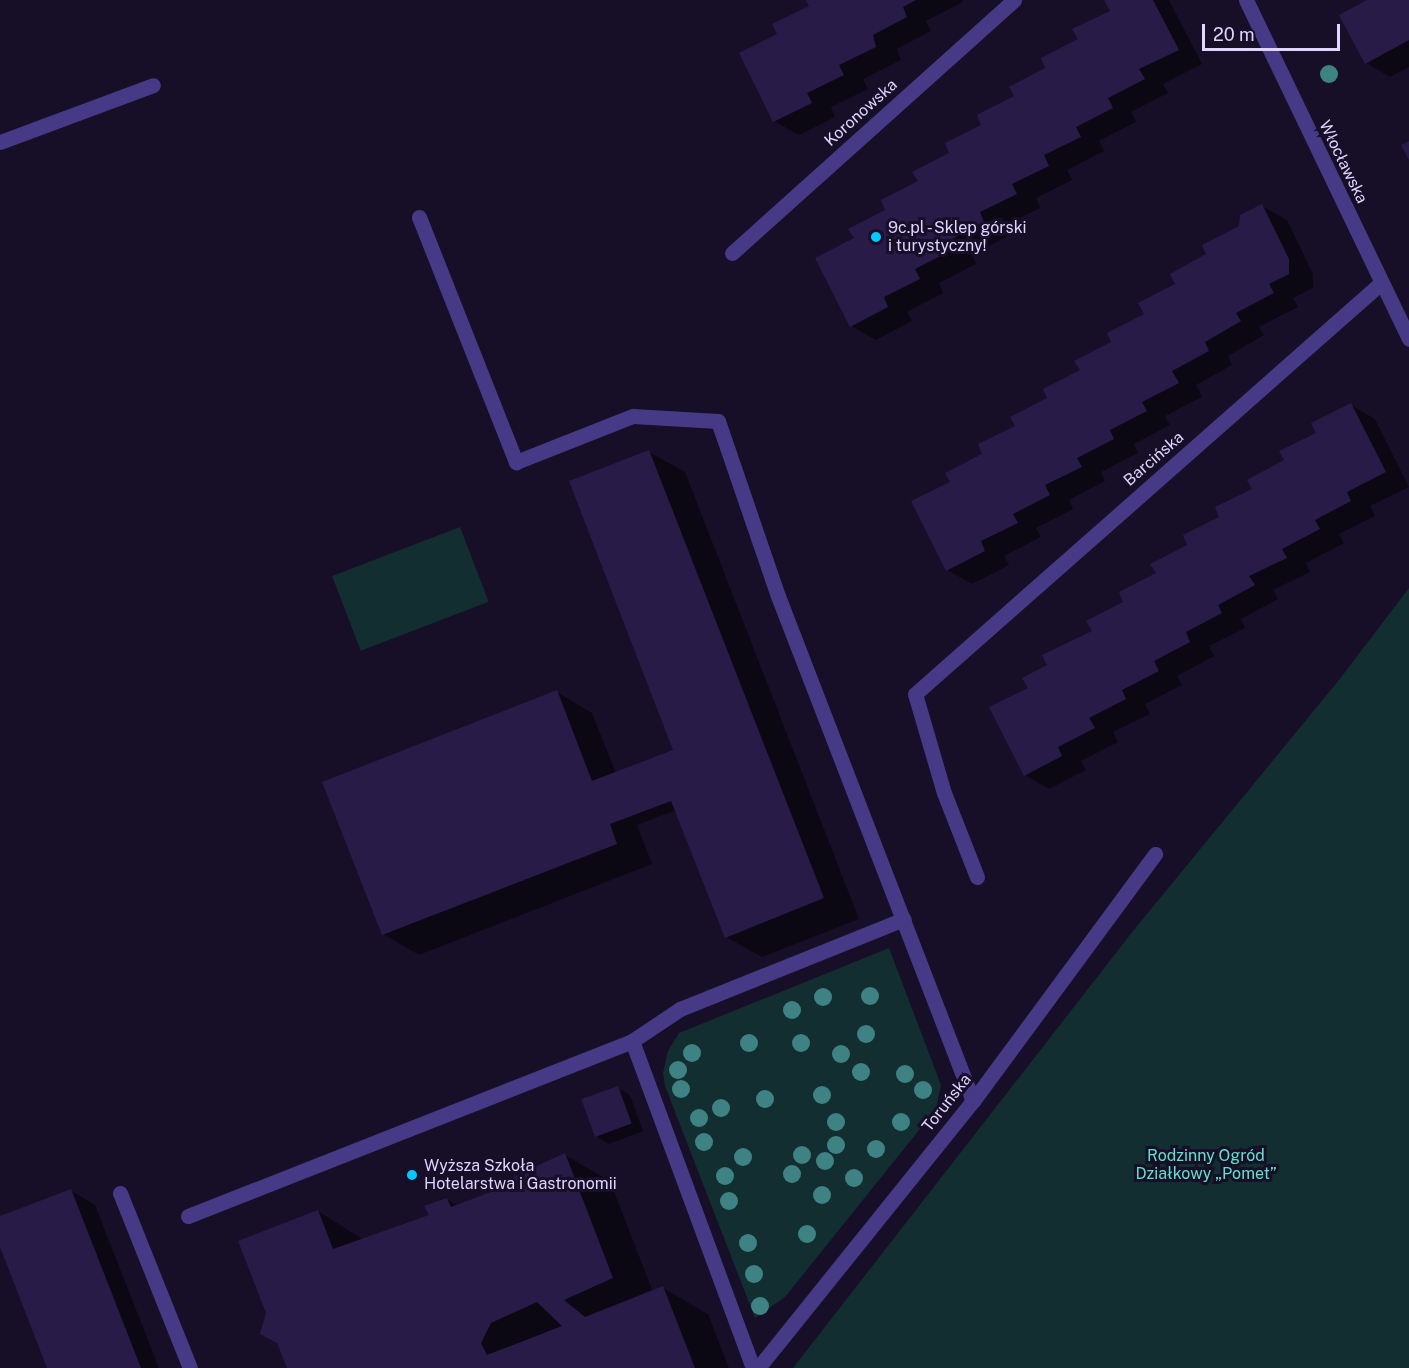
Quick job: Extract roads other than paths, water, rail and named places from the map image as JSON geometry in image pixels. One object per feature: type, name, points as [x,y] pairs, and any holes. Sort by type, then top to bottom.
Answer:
[{"type":"street","name":"Koronowska","points":[[732,253],[1014,0]]},
{"type":"street","name":"Włocławska","points":[[1246,0],[1409,339]]},
{"type":"street","points":[[0,142],[153,85]]},
{"type":"street","points":[[419,217],[516,462],[633,416],[718,421],[778,596],[973,1101]]},
{"type":"street","name":"Barcińska","points":[[977,877],[944,793],[915,694],[1381,283]]},
{"type":"street","name":"Toruńska","points":[[758,1368],[973,1101],[1155,854]]},
{"type":"street","points":[[188,1216],[632,1041],[680,1009],[904,919]]},
{"type":"street","points":[[632,1041],[753,1368]]},
{"type":"street","points":[[120,1193],[189,1368]]},
{"type":"place","name":"9c.pl - Sklep górski i turystyczny!","points":[[876,237]]},
{"type":"place","name":"Wyższa Szkoła Hotelarstwa i Gastronomii","points":[[412,1175]]},
{"type":"park label","name":"Rodzinny Ogród Działkowy „Pomet”","points":[[1206,1165]]}]
